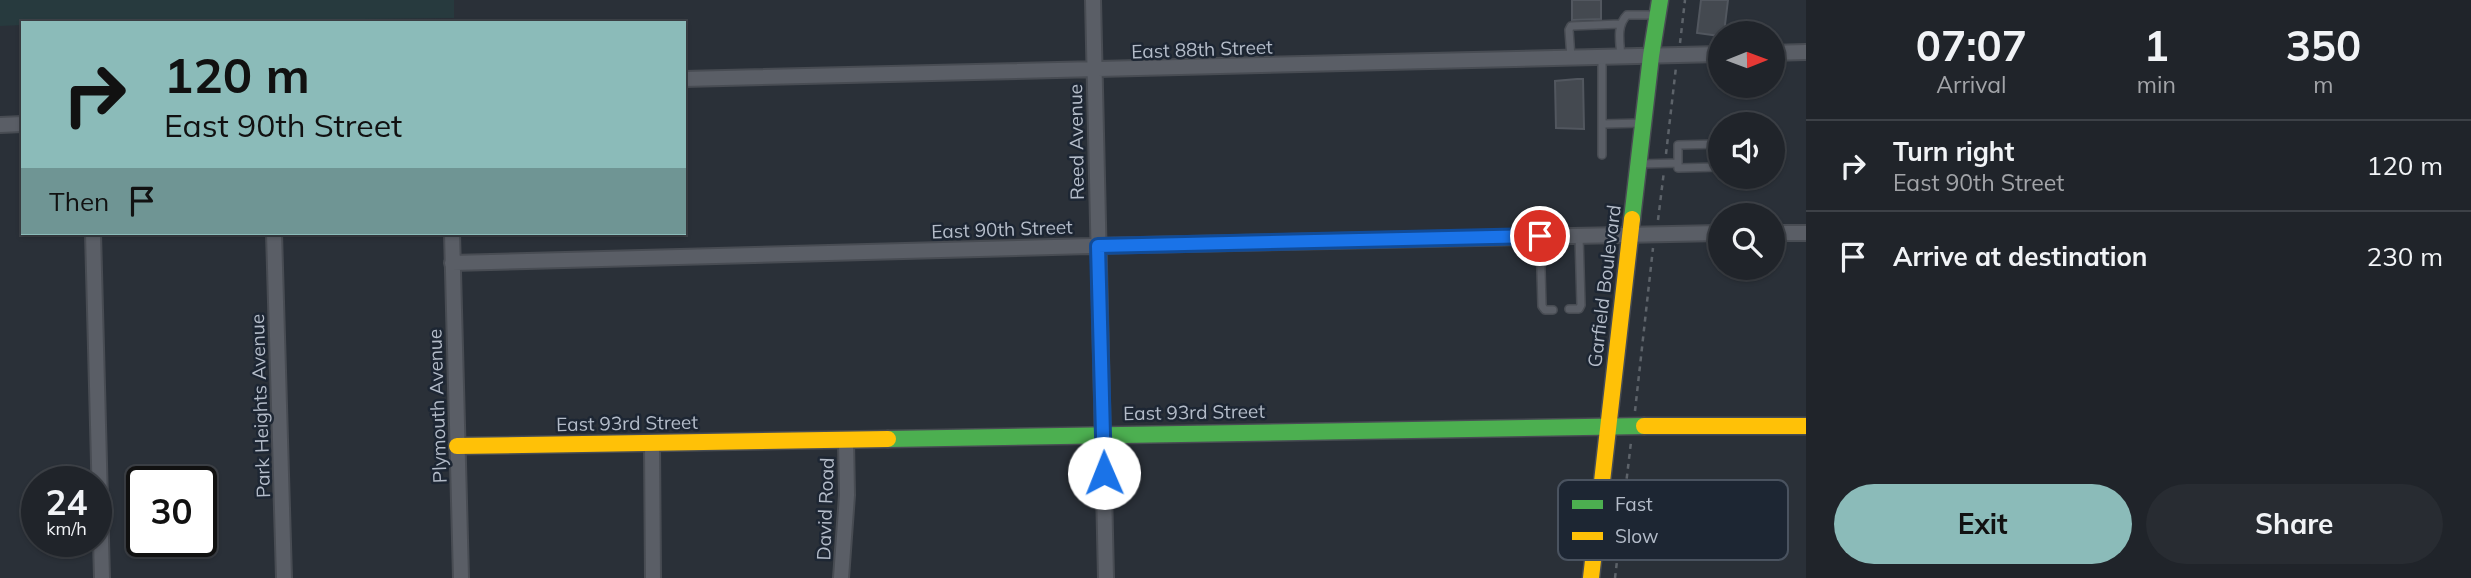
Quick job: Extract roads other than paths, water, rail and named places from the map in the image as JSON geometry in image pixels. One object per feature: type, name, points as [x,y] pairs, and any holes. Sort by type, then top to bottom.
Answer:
[{"type":"street","name":"Reed Avenue","points":[[1093,0],[1106,578]]},
{"type":"street","name":"Garfield Boulevard","points":[[1602,480],[1658,8]]},
{"type":"street","points":[[1785,53],[1806,52]]},
{"type":"street","name":"East 88th Street","points":[[686,79],[1708,54]]},
{"type":"street","points":[[0,125],[21,124]]},
{"type":"street","name":"East 90th Street","points":[[452,263],[1708,233]]},
{"type":"street","points":[[1785,233],[1806,233]]},
{"type":"street","points":[[93,235],[102,578]]},
{"type":"street","name":"Park Heights Avenue","points":[[274,235],[285,578]]},
{"type":"street","name":"Plymouth Avenue","points":[[452,235],[461,578]]},
{"type":"street","name":"East 93rd Street","points":[[457,446],[1608,426],[1806,426]]},
{"type":"street","name":"David Road","points":[[841,578],[847,495],[846,441]]},
{"type":"street","points":[[652,444],[653,578]]},
{"type":"street","name":"Garfield Boulevard","points":[[1591,578],[1593,560]]},
{"type":"lane","points":[[1621,57],[1620,24],[1627,15],[1658,8]]},
{"type":"lane","points":[[1571,58],[1571,26],[1620,24]]},
{"type":"lane","points":[[1602,57],[1602,155]]},
{"type":"lane","points":[[1602,124],[1644,123]]},
{"type":"lane","points":[[1708,144],[1678,145],[1678,168],[1708,167]]},
{"type":"lane","points":[[1639,164],[1678,163]]},
{"type":"lane","points":[[1569,309],[1579,309],[1581,305],[1579,235]]},
{"type":"lane","points":[[1540,236],[1542,306],[1545,310],[1553,310]]}]
